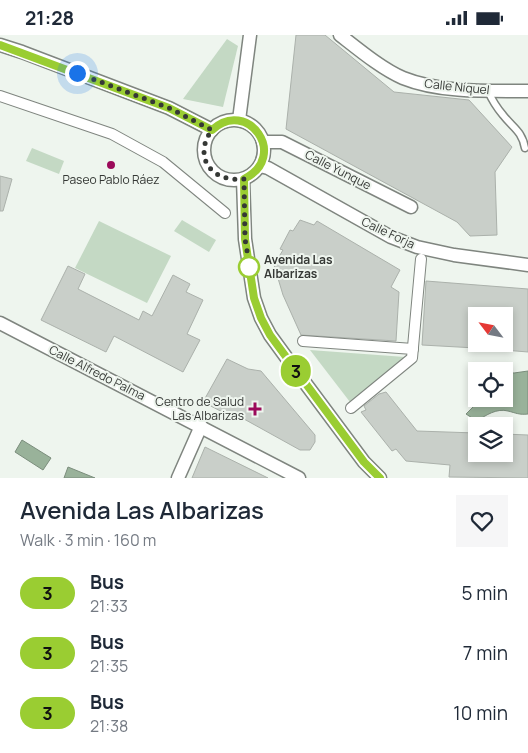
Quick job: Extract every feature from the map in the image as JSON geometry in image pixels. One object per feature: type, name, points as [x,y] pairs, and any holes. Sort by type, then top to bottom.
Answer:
[{"type":"street","points":[[239,120],[250,35]]},
{"type":"street","name":"Calle Níquel","points":[[340,35],[402,77],[424,85],[488,91],[528,91]]},
{"type":"street","points":[[0,45],[169,108],[212,130]]},
{"type":"street","points":[[0,95],[112,135],[163,163],[225,213]]},
{"type":"street","points":[[230,120],[239,120],[254,127],[260,134],[264,150],[260,166],[256,171],[244,179],[234,181],[217,175],[209,167],[204,151],[205,143],[212,130],[230,120]]},
{"type":"street","name":"Calle Yunque","points":[[263,142],[282,142],[412,207]]},
{"type":"street","name":"Calle Forja","points":[[260,166],[268,168],[391,237],[417,247],[432,251],[528,265]]},
{"type":"street","points":[[244,179],[245,239],[254,298],[261,318],[270,335],[364,462],[380,478]]},
{"type":"street","points":[[352,408],[412,358],[421,259]]},
{"type":"street","name":"Calle Alfredo Palma","points":[[2,328],[201,426],[299,478]]},
{"type":"street","points":[[303,341],[413,349]]},
{"type":"street","points":[[178,478],[201,426]]},
{"type":"street","points":[[364,462],[369,478]]},
{"type":"lane","points":[[488,91],[505,117],[524,138],[525,148]]},
{"type":"shaded area","points":[[227,39],[238,46],[223,107],[183,99]]},
{"type":"shaded area","points":[[32,148],[64,161],[59,174],[26,161]]},
{"type":"shaded area","points":[[182,220],[216,240],[209,252],[174,231]]},
{"type":"shaded area","points":[[99,221],[171,256],[147,303],[75,268]]},
{"type":"shaded area","points":[[310,350],[405,357],[350,402]]},
{"type":"shaded area","points":[[528,371],[528,414],[500,410],[483,417],[471,417],[466,414],[473,407],[513,407],[514,373]]},
{"type":"shaded area","points":[[22,440],[51,458],[43,470],[15,452]]},
{"type":"shaded area","points":[[68,467],[95,478],[64,478]]},
{"type":"building","points":[[296,35],[325,35],[394,92],[469,100],[512,147],[495,172],[497,235],[470,236],[457,222],[286,129]]},
{"type":"building","points":[[0,176],[12,179],[3,211],[0,211]]},
{"type":"building","points":[[300,220],[314,225],[317,221],[400,270],[391,287],[399,292],[396,341],[301,335],[283,295],[274,265],[283,250],[280,249],[290,230],[293,231]]},
{"type":"building","points":[[68,266],[85,274],[78,289],[139,320],[143,311],[152,316],[173,275],[190,284],[186,292],[203,300],[187,334],[200,340],[183,372],[114,336],[106,352],[41,320]]},
{"type":"building","points":[[426,281],[528,289],[528,352],[513,351],[513,307],[468,307],[468,348],[422,345]]},
{"type":"building","name":"Centro de Salud Las Albarizas","points":[[227,359],[248,369],[261,371],[315,435],[315,442],[310,450],[300,450],[244,419],[232,417],[203,402]]},
{"type":"building","points":[[386,392],[417,431],[468,433],[468,462],[513,462],[513,434],[528,435],[528,478],[449,477],[450,465],[406,461],[396,449],[392,451],[361,412],[366,410],[364,406],[379,394]]},
{"type":"building","points":[[205,447],[268,478],[192,478]]},
{"type":"bus line","name":"3","points":[[0,45],[169,108],[212,130],[214,127],[230,120],[239,120],[254,127],[260,134],[264,150],[260,166],[244,179],[245,239],[254,298],[261,318],[270,335],[364,462],[380,478]]},
{"type":"place","name":"Paseo Pablo Ráez","points":[[111,165]]},
{"type":"place","name":"Avenida Las Albarizas","points":[[249,267]]},
{"type":"place","name":"Centro de Salud Las Albarizas","points":[[255,409]]},
{"type":"route","points":[[77,73],[169,108],[212,130],[205,143],[204,151],[209,167],[217,175],[225,179],[234,181],[244,179],[245,239],[249,267]]}]
